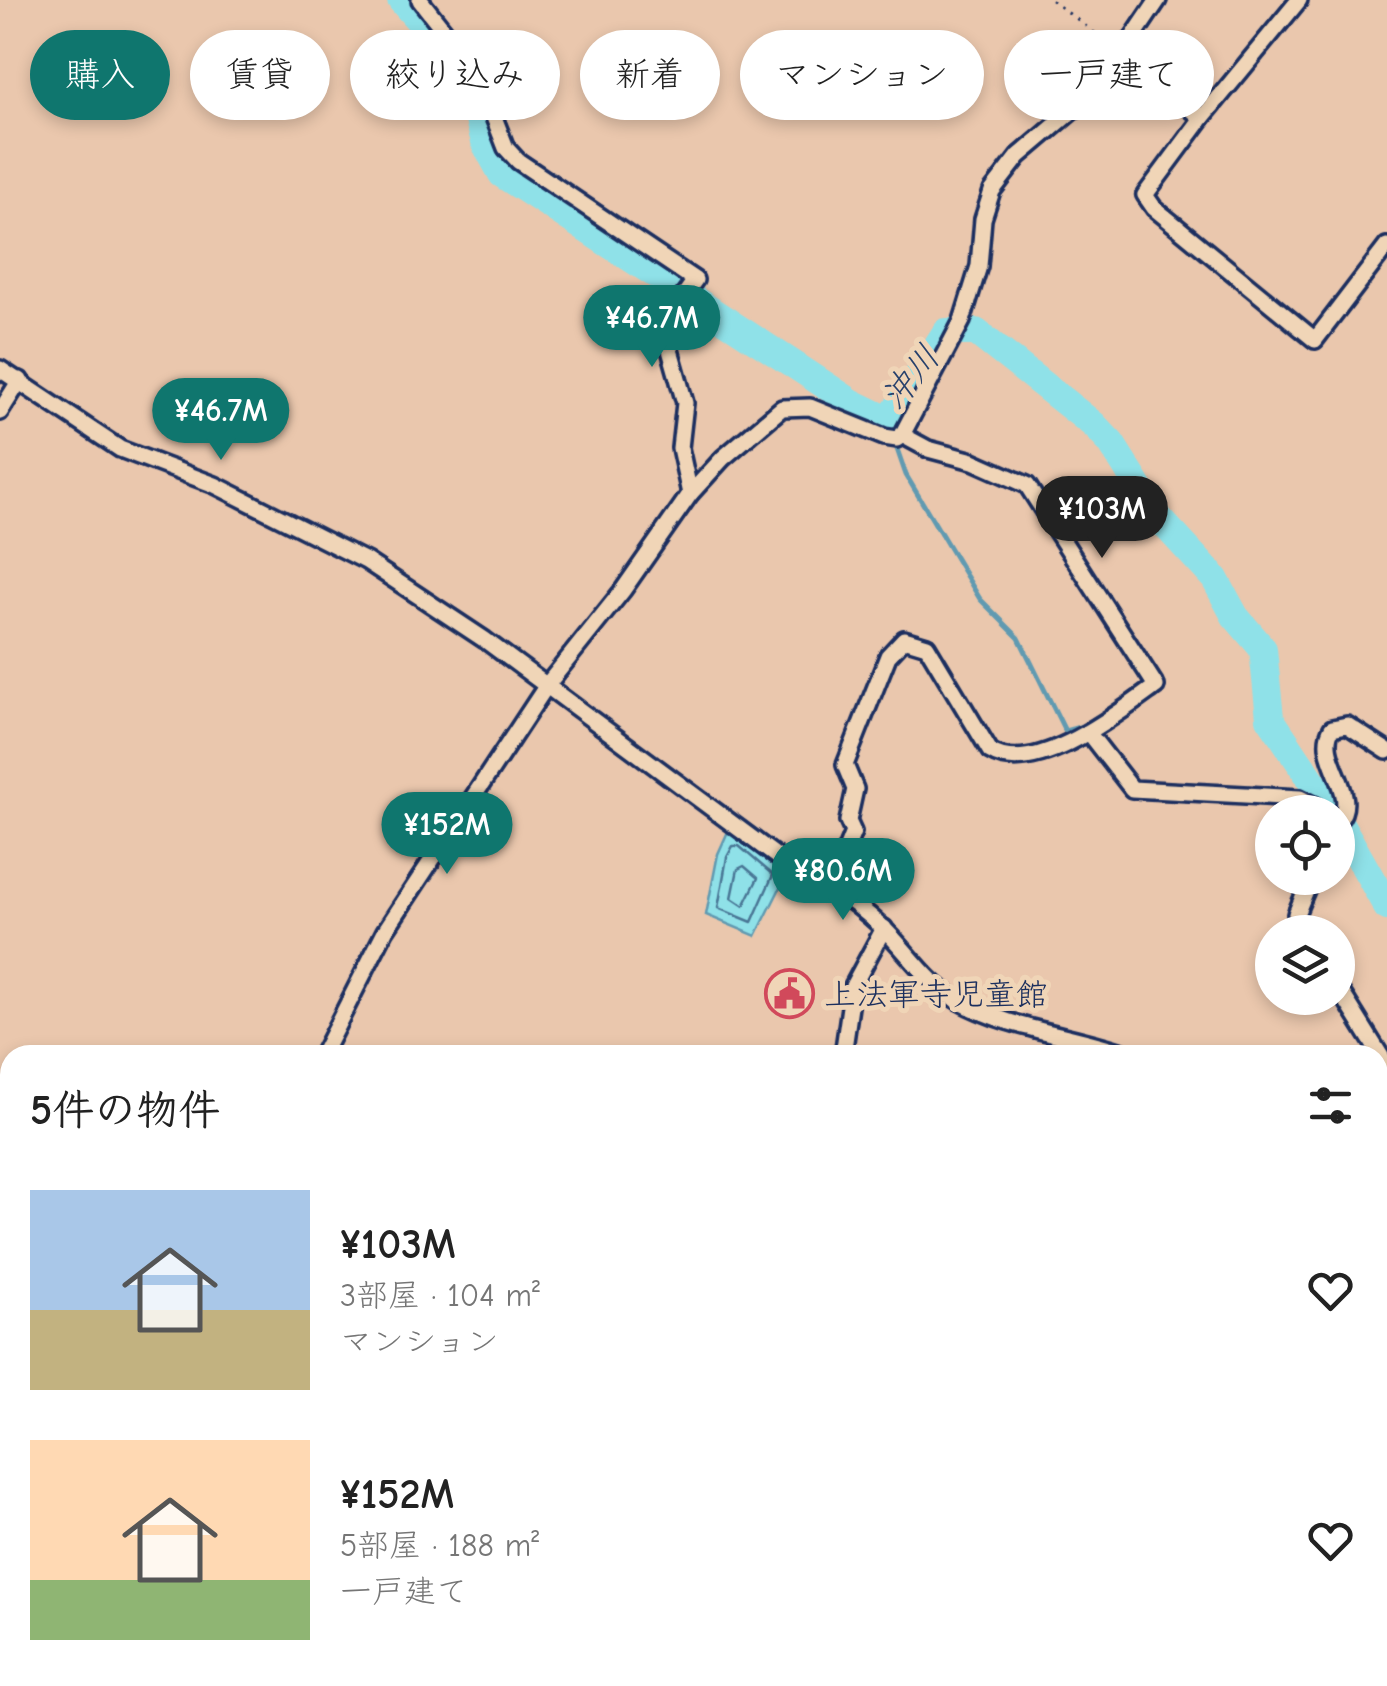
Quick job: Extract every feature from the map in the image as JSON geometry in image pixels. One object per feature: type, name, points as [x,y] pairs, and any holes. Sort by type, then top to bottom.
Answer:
[{"type":"street","points":[[420,0],[476,71],[506,148],[518,162],[696,280],[663,325],[684,403],[680,448],[690,494]]},
{"type":"street","points":[[1139,30],[1158,0]]},
{"type":"street","points":[[1214,104],[1300,0]]},
{"type":"street","points":[[327,1045],[385,931],[546,685],[623,590],[690,494],[723,458],[782,408],[810,407],[897,440],[902,434],[962,321],[979,266],[983,219],[992,191],[1019,156],[1061,120]]},
{"type":"street","points":[[1200,120],[1145,194],[1154,208],[1316,340],[1387,246]]},
{"type":"street","points":[[0,369],[71,420],[120,449],[215,485],[366,560],[546,685],[780,859],[832,884],[884,928],[924,977],[956,1000],[998,1018],[1096,1045]]},
{"type":"street","points":[[0,412],[20,380]]},
{"type":"street","points":[[832,884],[853,832],[848,821],[855,789],[845,765],[888,656],[904,639],[927,646],[990,751],[1001,758],[1030,755],[1090,735],[1156,686],[1026,485],[973,461],[928,449],[902,434]]},
{"type":"street","points":[[1343,795],[1326,746],[1332,728],[1347,726],[1387,751]]},
{"type":"street","points":[[1090,735],[1132,789],[1255,796]]},
{"type":"street","points":[[845,1045],[853,986],[884,928]]},
{"type":"street","points":[[1355,1014],[1374,1045]]},
{"type":"path","points":[[1051,0],[1092,30]]},
{"type":"water","points":[[730,827],[787,874],[756,936],[706,915],[718,854]]},
{"type":"waterway","name":"沖川","points":[[401,0],[466,74],[486,145],[502,174],[851,402],[886,419],[894,413],[946,332],[976,332],[1094,425],[1111,443],[1157,516],[1215,579],[1235,616],[1263,649],[1270,718],[1322,795]]},
{"type":"waterway","points":[[886,419],[889,427]]},
{"type":"waterway","points":[[897,449],[906,475],[980,599],[1019,638],[1065,731],[1087,725]]},
{"type":"waterway","name":"沖川","points":[[1355,850],[1387,907]]},
{"type":"place","name":"上法軍寺児童館","points":[[789,994]]}]
